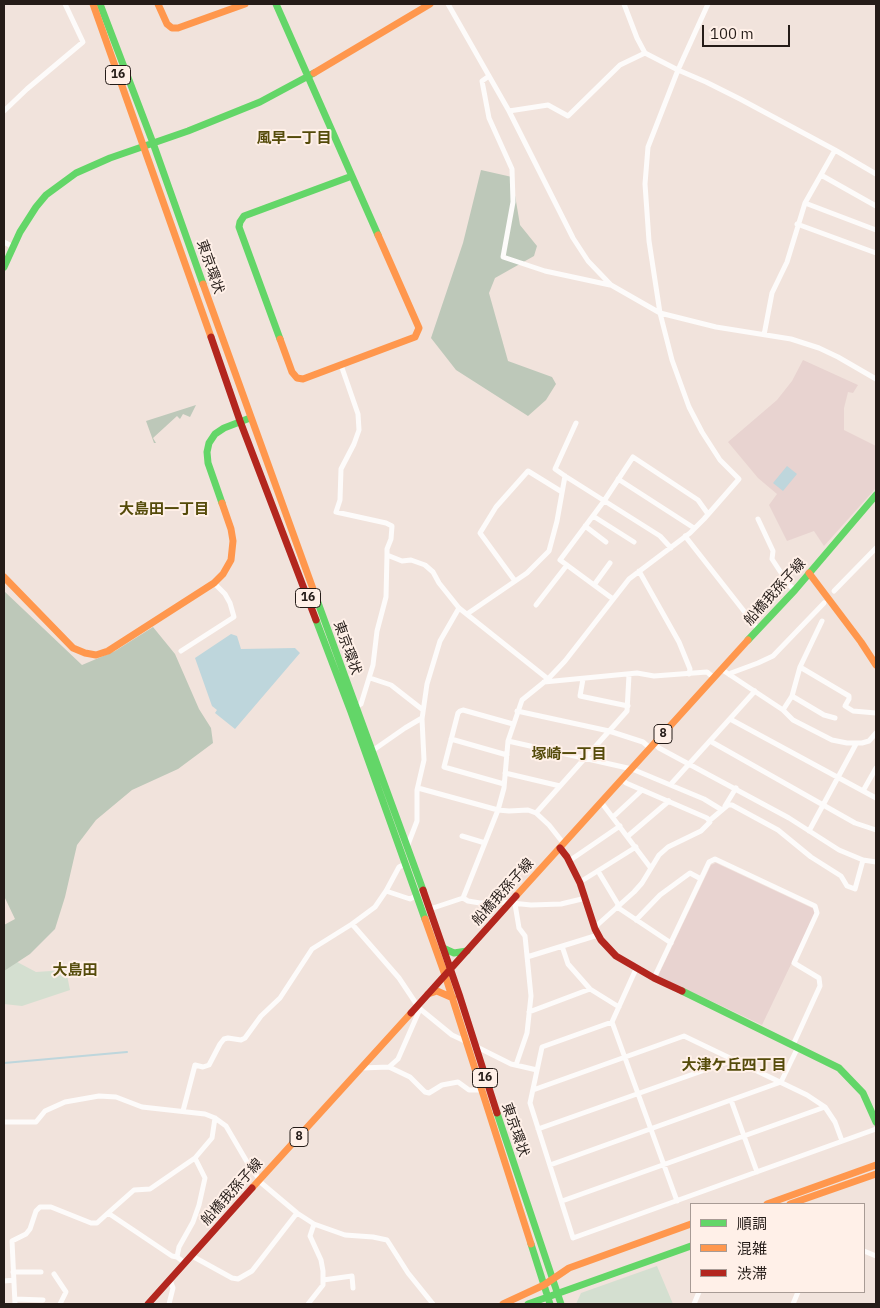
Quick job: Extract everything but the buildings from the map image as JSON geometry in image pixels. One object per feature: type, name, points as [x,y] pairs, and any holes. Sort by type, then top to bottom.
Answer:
[{"type":"main road","name":"東京環状","points":[[92,4],[144,146],[240,422],[351,712],[445,975],[549,1301]]},
{"type":"main road","name":"東京環状","points":[[100,4],[153,143],[250,418],[430,909],[561,1304]]},
{"type":"main road","points":[[158,4],[167,24],[172,28],[178,28],[245,4]]},
{"type":"main road","points":[[276,4],[352,176],[419,331],[415,337],[304,379],[297,378],[292,372],[239,227],[240,222],[244,216],[352,176]]},
{"type":"main road","points":[[4,267],[27,219],[46,196],[62,182],[88,167],[260,102],[308,77],[430,4]]},
{"type":"main road","points":[[4,577],[69,644],[79,651],[90,654],[108,651],[127,640],[214,583],[223,574],[231,560],[233,541],[231,529],[206,452],[215,434],[224,428],[250,418]]},
{"type":"main road","name":"船橋我孫子線","points":[[148,1304],[418,1007],[450,969],[513,904],[601,802],[795,590],[876,495]]},
{"type":"main road","points":[[809,573],[876,665]]},
{"type":"main road","points":[[562,846],[580,882],[594,928],[616,956],[636,969],[839,1068],[853,1081],[867,1100],[876,1122]]},
{"type":"main road","points":[[443,948],[454,953],[467,951]]},
{"type":"main road","points":[[428,994],[437,991],[453,999]]},
{"type":"main road","points":[[770,1203],[876,1165]]},
{"type":"main road","points":[[793,1203],[876,1174]]},
{"type":"main road","points":[[503,1304],[544,1284],[569,1268],[690,1224]]},
{"type":"main road","points":[[528,1304],[549,1301],[558,1294],[690,1246]]},
{"type":"street","points":[[4,112],[27,89],[83,42],[65,4]]},
{"type":"street","points":[[448,4],[509,111],[573,238],[588,261],[611,286]]},
{"type":"street","points":[[624,4],[645,53],[740,98],[876,174]]},
{"type":"street","points":[[430,909],[463,898],[498,810],[504,784],[508,740],[522,700],[546,680],[565,660],[629,578],[671,548],[694,528],[738,479],[720,460],[702,432],[689,406],[672,360],[660,313],[649,241],[645,184],[648,147],[678,70],[708,4]]},
{"type":"street","points":[[509,111],[548,105],[568,116],[620,65],[645,53]]},
{"type":"street","points":[[489,76],[482,81],[489,118],[512,169],[513,202],[503,257],[544,271],[611,286],[660,313],[716,327],[791,340],[819,348],[876,379]]},
{"type":"street","points":[[764,335],[772,293],[787,262],[805,203],[835,150]]},
{"type":"street","points":[[821,175],[876,206]]},
{"type":"street","points":[[805,203],[876,230]]},
{"type":"street","points":[[798,224],[876,253]]},
{"type":"street","points":[[4,242],[13,246]]},
{"type":"street","points":[[341,365],[358,414],[359,430],[341,469],[340,500],[335,510],[338,514],[386,523],[392,526],[391,539],[387,549],[386,597],[377,631],[373,665],[361,704],[355,707]]},
{"type":"street","points":[[576,423],[555,468],[660,536],[671,548]]},
{"type":"street","points":[[613,599],[560,560],[604,501],[633,457],[698,500],[708,514]]},
{"type":"street","points":[[515,581],[480,534],[496,507],[528,471],[562,492]]},
{"type":"street","points":[[467,614],[527,573],[549,551],[565,476]]},
{"type":"street","points":[[618,479],[694,528]]},
{"type":"street","points":[[592,516],[634,542]]},
{"type":"street","points":[[758,519],[773,551],[772,559],[788,584],[795,590]]},
{"type":"street","points":[[585,526],[606,542]]},
{"type":"street","points":[[685,536],[758,629]]},
{"type":"street","points":[[834,591],[876,548]]},
{"type":"street","points":[[387,555],[402,561],[412,560],[426,565],[459,608],[546,680],[583,679],[637,673],[654,676],[707,672],[714,677]]},
{"type":"street","points":[[594,585],[610,564]]},
{"type":"street","points":[[536,605],[567,565]]},
{"type":"street","points":[[639,571],[679,642],[690,669],[689,674]]},
{"type":"street","points":[[181,651],[234,617],[228,598],[214,583]]},
{"type":"street","points":[[730,675],[773,656],[824,603]]},
{"type":"street","points":[[407,847],[417,821],[418,788],[424,760],[422,718],[427,684],[437,649],[459,608]]},
{"type":"street","points":[[783,710],[792,696],[800,667],[822,621]]},
{"type":"street","points":[[800,667],[849,696],[845,706],[853,711],[876,713]]},
{"type":"street","points":[[721,669],[783,710],[793,720],[826,738],[856,744],[869,741],[876,733]]},
{"type":"street","points":[[536,813],[627,711],[629,675]]},
{"type":"street","points":[[370,678],[391,685],[423,710]]},
{"type":"street","points":[[583,679],[580,696],[628,706]]},
{"type":"street","points":[[671,784],[755,691]]},
{"type":"street","points":[[792,696],[824,715],[835,718]]},
{"type":"street","points":[[504,784],[444,767],[458,713],[464,710],[513,724]]},
{"type":"street","points":[[518,711],[609,731],[659,748],[789,818],[839,850],[863,860],[876,862]]},
{"type":"street","points":[[372,751],[404,728],[422,718]]},
{"type":"street","points":[[730,719],[876,798]]},
{"type":"street","points":[[451,739],[507,755]]},
{"type":"street","points":[[508,740],[632,769],[724,808],[732,805],[776,828],[811,857],[839,874],[846,886],[855,889],[863,860]]},
{"type":"street","points":[[710,741],[856,823],[876,830]]},
{"type":"street","points":[[809,831],[856,744]]},
{"type":"street","points":[[863,791],[876,768]]},
{"type":"street","points":[[505,773],[560,786]]},
{"type":"street","points":[[622,779],[626,783],[707,818],[709,821]]},
{"type":"street","points":[[418,788],[498,810],[528,810],[536,813],[554,830],[562,846]]},
{"type":"street","points":[[594,928],[642,883],[659,855],[668,847],[701,831],[724,808],[736,788]]},
{"type":"street","points":[[613,817],[642,790]]},
{"type":"street","points":[[628,836],[669,801]]},
{"type":"street","points":[[601,802],[650,867]]},
{"type":"street","points":[[569,861],[620,826]]},
{"type":"street","points":[[462,836],[485,843]]},
{"type":"street","points":[[580,882],[636,847]]},
{"type":"street","points":[[550,1165],[781,1082],[820,986],[819,978],[794,963],[817,913],[815,906],[714,858],[709,862],[654,978]]},
{"type":"street","points":[[183,1111],[195,1065],[203,1067],[209,1065],[224,1040],[228,1038],[241,1040],[245,1038],[261,1016],[280,998],[312,949],[352,924],[374,907],[386,891],[399,866],[404,864]]},
{"type":"street","points":[[598,872],[618,907],[671,943]]},
{"type":"street","points":[[636,920],[660,896],[690,873],[701,880]]},
{"type":"street","points":[[386,891],[410,899],[416,896]]},
{"type":"street","points":[[463,898],[468,902],[502,902],[513,904],[561,904],[586,898]]},
{"type":"street","points":[[513,904],[519,928],[525,936],[531,996],[527,1033],[516,1065]]},
{"type":"street","points":[[352,924],[399,978],[418,1007],[452,1034],[467,1042]]},
{"type":"street","points":[[527,957],[598,935]]},
{"type":"street","points":[[562,946],[568,964],[590,989],[619,1007]]},
{"type":"street","points":[[636,969],[612,1022],[677,1201]]},
{"type":"street","points":[[529,1012],[590,989]]},
{"type":"street","points":[[389,1067],[398,1059],[418,1007]]},
{"type":"street","points":[[612,1022],[542,1047],[530,1103],[573,1238],[876,1129]]},
{"type":"street","points":[[533,1090],[684,1036],[807,1095],[825,1107],[835,1122],[842,1141]]},
{"type":"street","points":[[475,1046],[493,1056],[516,1065],[537,1070]]},
{"type":"street","points":[[538,1129],[734,1060]]},
{"type":"street","points":[[361,1068],[389,1067],[410,1078],[425,1092],[429,1093],[442,1085],[458,1082],[469,1090],[482,1090]]},
{"type":"street","points":[[4,1122],[36,1122],[45,1111],[65,1102],[99,1096],[116,1097],[142,1107],[205,1114],[215,1118],[230,1131],[259,1180],[297,1213],[314,1224],[345,1235],[387,1240],[408,1273],[433,1304]]},
{"type":"street","points":[[731,1100],[757,1172]]},
{"type":"street","points":[[562,1201],[825,1107]]},
{"type":"street","points":[[43,1300],[15,1301],[12,1241],[26,1234],[30,1229],[36,1211],[40,1207],[51,1207],[91,1223],[97,1223],[134,1190],[150,1189],[195,1158],[212,1138],[215,1118]]},
{"type":"street","points":[[177,1257],[179,1247],[193,1222],[204,1188],[205,1178],[195,1158]]},
{"type":"street","points":[[108,1213],[185,1263]]},
{"type":"street","points":[[192,1256],[232,1278],[238,1279],[252,1271],[297,1213]]},
{"type":"street","points":[[308,1304],[323,1285],[321,1260],[310,1236],[314,1224]]},
{"type":"street","points":[[13,1272],[41,1272]]},
{"type":"street","points":[[54,1274],[66,1292],[60,1304]]},
{"type":"street","points":[[323,1280],[352,1276],[353,1288]]},
{"type":"street","points":[[4,1281],[14,1280]]},
{"type":"street","points":[[169,1304],[173,1288],[170,1280]]},
{"type":"shaded area","points":[[803,360],[858,385],[853,393],[848,392],[844,408],[844,430],[876,446],[876,488],[824,546],[814,531],[787,541],[769,505],[777,494],[758,478],[728,442],[777,400],[792,381]]},
{"type":"shaded area","points":[[716,863],[814,909],[815,914],[762,1025],[658,976],[711,865]]},
{"type":"green space","points":[[481,170],[512,177],[520,225],[537,246],[534,256],[495,278],[489,293],[508,361],[552,377],[556,384],[546,400],[528,416],[456,370],[431,338],[463,243]]},
{"type":"green space","points":[[196,405],[190,417],[183,414],[180,419],[177,416],[153,438],[156,443],[154,443],[146,421]]},
{"type":"green space","points":[[4,591],[82,665],[115,651],[153,627],[175,654],[199,709],[211,728],[213,743],[178,769],[132,790],[96,820],[77,845],[65,897],[55,929],[30,954],[4,971],[4,925],[15,919],[4,896]]},
{"type":"green space","points":[[4,955],[36,972],[66,970],[70,990],[22,1006],[4,1004]]},
{"type":"green space","points":[[657,1266],[673,1304],[576,1304],[581,1293]]},
{"type":"water","points":[[787,466],[797,474],[783,491],[773,483]]},
{"type":"water","points":[[231,634],[237,636],[241,649],[295,648],[300,653],[235,729],[215,713],[217,710],[212,706],[195,658]]},
{"type":"waterway","points":[[4,1063],[127,1052]]},
{"type":"traffic: fast","points":[[100,4],[153,143],[203,284]]},
{"type":"traffic: fast","points":[[276,4],[378,235]]},
{"type":"traffic: fast","points":[[4,267],[20,232],[36,207],[46,195],[76,173],[110,158],[188,131],[260,102],[314,73]]},
{"type":"traffic: fast","points":[[280,339],[239,227],[240,222],[244,216],[352,176]]},
{"type":"traffic: fast","points":[[222,503],[208,463],[207,452],[209,443],[215,434],[224,428],[250,418]]},
{"type":"traffic: fast","points":[[748,640],[795,590],[876,495]]},
{"type":"traffic: fast","points":[[317,600],[423,890]]},
{"type":"traffic: fast","points":[[316,620],[425,919]]},
{"type":"traffic: fast","points":[[443,948],[454,953],[467,951]]},
{"type":"traffic: fast","points":[[682,991],[839,1068],[863,1093],[876,1122]]},
{"type":"traffic: fast","points":[[497,1113],[561,1304]]},
{"type":"traffic: fast","points":[[531,1244],[550,1304]]},
{"type":"traffic: fast","points":[[528,1304],[690,1246]]},
{"type":"traffic: slow","points":[[93,4],[211,337]]},
{"type":"traffic: slow","points":[[158,4],[167,24],[172,28],[178,28],[245,4]]},
{"type":"traffic: slow","points":[[314,73],[430,4]]},
{"type":"traffic: slow","points":[[280,339],[292,372],[297,378],[303,379],[415,337],[419,328],[378,235]]},
{"type":"traffic: slow","points":[[203,284],[317,600]]},
{"type":"traffic: slow","points":[[4,577],[73,648],[96,655],[108,651],[214,583],[223,574],[231,560],[233,541],[222,503]]},
{"type":"traffic: slow","points":[[809,573],[876,665]]},
{"type":"traffic: slow","points":[[516,896],[748,640]]},
{"type":"traffic: slow","points":[[425,919],[445,975],[531,1244]]},
{"type":"traffic: slow","points":[[428,994],[437,991],[453,998]]},
{"type":"traffic: slow","points":[[252,1188],[411,1013]]},
{"type":"traffic: slow","points":[[770,1203],[876,1165]]},
{"type":"traffic: slow","points":[[793,1203],[876,1174]]},
{"type":"traffic: slow","points":[[503,1304],[544,1285],[569,1268],[690,1224]]},
{"type":"traffic: jam","points":[[211,337],[240,421],[316,620]]},
{"type":"traffic: jam","points":[[560,848],[567,857],[580,883],[595,929],[601,940],[616,956],[654,978],[682,991]]},
{"type":"traffic: jam","points":[[423,890],[497,1113]]},
{"type":"traffic: jam","points":[[411,1013],[516,896]]},
{"type":"traffic: jam","points":[[148,1304],[252,1188]]},
{"type":"district","name":"風早一丁目","points":[[294,139]]},
{"type":"district","name":"大島田一丁目","points":[[164,510]]},
{"type":"district","name":"塚崎一丁目","points":[[569,755]]},
{"type":"district","name":"大島田","points":[[75,971]]},
{"type":"district","name":"大津ケ丘四丁目","points":[[734,1066]]}]
